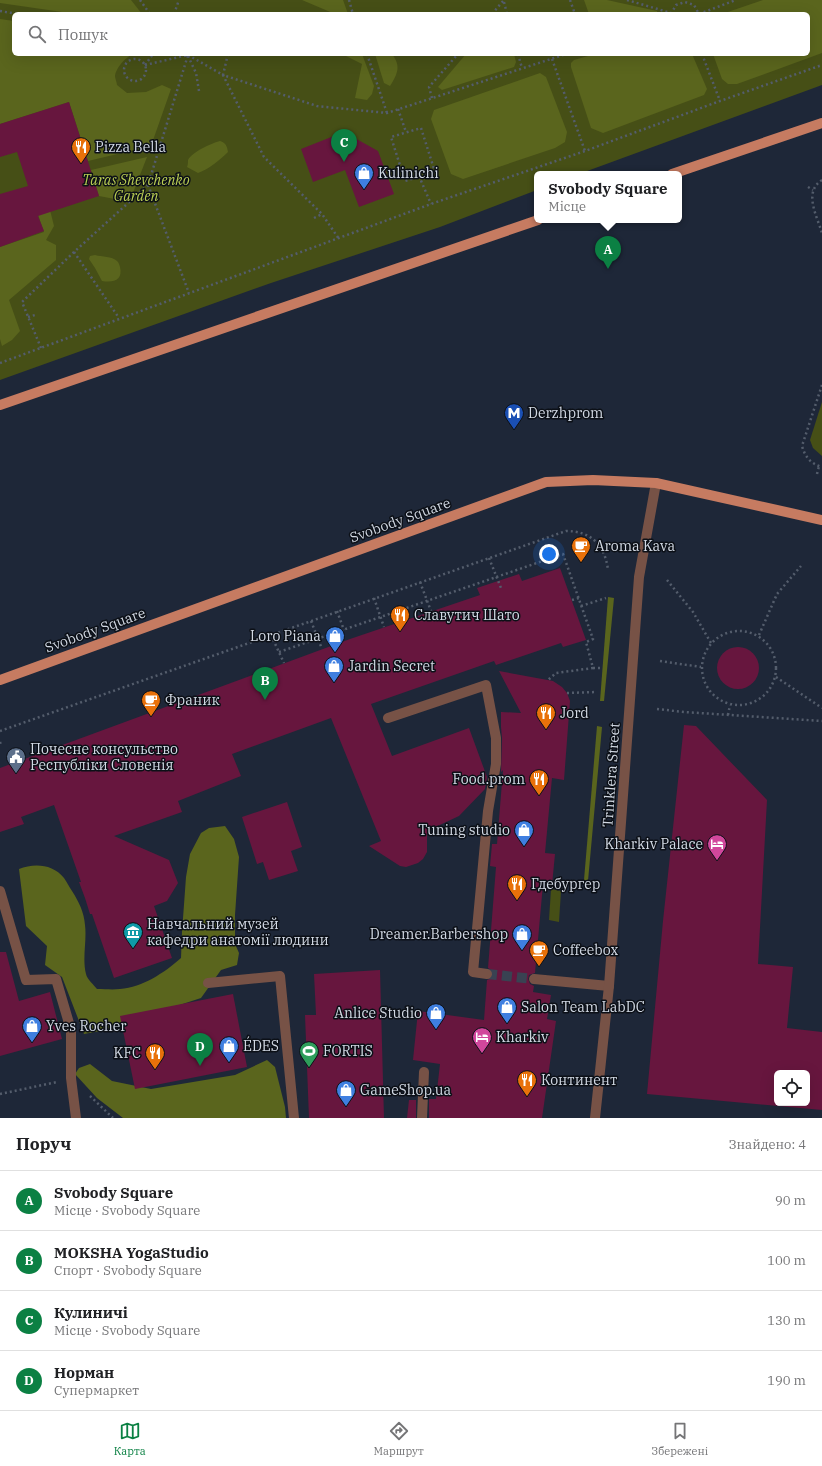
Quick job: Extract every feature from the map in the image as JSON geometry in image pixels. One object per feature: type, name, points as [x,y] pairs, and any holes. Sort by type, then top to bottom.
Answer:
[{"type":"main road","points":[[681,171],[822,123]]},
{"type":"main road","points":[[0,405],[534,221]]},
{"type":"main road","name":"Svobody Square","points":[[0,680],[546,482],[593,480],[656,482],[822,520]]},
{"type":"street","name":"Trinklera Street","points":[[595,1118],[610,986],[639,577],[656,482]]},
{"type":"street","points":[[388,718],[486,685],[496,738],[496,764],[488,812],[473,972],[487,974]]},
{"type":"street","points":[[0,891],[26,980],[56,979],[71,1030],[71,1078],[76,1118]]},
{"type":"street","points":[[208,984],[280,976],[294,1118]]},
{"type":"street","points":[[534,979],[610,986]]},
{"type":"street","points":[[422,1118],[424,1072]]},
{"type":"path","points":[[140,0],[149,12]]},
{"type":"path","points":[[175,12],[179,0]]},
{"type":"path","points":[[348,0],[352,12]]},
{"type":"path","points":[[570,0],[575,12]]},
{"type":"path","points":[[627,0],[668,12]]},
{"type":"path","points":[[704,12],[736,0]]},
{"type":"path","points":[[494,12],[504,1]]},
{"type":"path","points":[[504,1],[507,12]]},
{"type":"path","points":[[672,12],[679,1],[694,5],[698,12]]},
{"type":"path","points":[[0,11],[12,13]]},
{"type":"path","points":[[145,65],[136,59],[129,60],[125,66],[125,76],[134,81],[142,79],[146,73],[145,65],[152,56]]},
{"type":"path","points":[[145,65],[183,56]]},
{"type":"path","points":[[41,348],[22,302],[74,252],[148,185],[187,56]]},
{"type":"path","points":[[188,56],[196,73],[199,91]]},
{"type":"path","points":[[189,56],[223,75],[318,106],[387,113],[560,56]]},
{"type":"path","points":[[228,56],[223,75],[264,157],[322,214],[339,239]]},
{"type":"path","points":[[368,56],[387,113]]},
{"type":"path","points":[[432,98],[429,86],[456,56]]},
{"type":"path","points":[[519,56],[522,68]]},
{"type":"path","points":[[703,56],[720,101]]},
{"type":"path","points":[[552,59],[585,151]]},
{"type":"path","points":[[0,363],[431,204],[585,151],[822,65]]},
{"type":"path","points":[[398,109],[406,132]]},
{"type":"path","points":[[421,128],[435,172],[405,181],[391,137],[406,132],[421,128]]},
{"type":"path","points":[[419,176],[431,204]]},
{"type":"path","points":[[822,180],[813,190],[811,199],[822,232]]},
{"type":"path","points":[[148,185],[189,294]]},
{"type":"path","points":[[808,187],[813,190]]},
{"type":"path","points":[[314,218],[322,214]]},
{"type":"path","points":[[74,252],[119,318]]},
{"type":"path","points":[[28,317],[35,315]]},
{"type":"path","points":[[817,474],[820,467],[810,461],[804,454],[802,446],[822,385]]},
{"type":"path","points":[[0,731],[566,531],[575,531],[592,538],[597,542],[605,554],[608,570]]},
{"type":"path","points":[[279,652],[563,554],[593,640],[586,642],[593,668]]},
{"type":"path","points":[[489,558],[501,588]]},
{"type":"path","points":[[759,635],[777,594],[801,566]]},
{"type":"path","points":[[667,580],[693,612],[711,643]]},
{"type":"path","points":[[420,582],[431,611]]},
{"type":"path","points":[[374,598],[384,627]]},
{"type":"path","points":[[572,600],[579,598]]},
{"type":"path","points":[[581,606],[606,598]]},
{"type":"path","points":[[337,611],[344,630]]},
{"type":"path","points":[[311,621],[322,649]]},
{"type":"path","points":[[733,631],[746,631],[759,635],[767,643],[774,653],[776,677],[771,688],[764,697],[754,703],[742,706],[730,705],[718,700],[709,691],[703,680],[701,667],[704,654],[711,643],[721,635],[733,631]]},
{"type":"path","points":[[271,635],[284,663]]},
{"type":"path","points":[[660,660],[701,667]]},
{"type":"path","points":[[548,680],[556,673],[600,668]]},
{"type":"path","points":[[776,677],[822,708]]},
{"type":"path","points":[[567,693],[598,692]]},
{"type":"path","points":[[728,715],[730,705]]},
{"type":"path","points":[[657,708],[684,712],[822,721]]},
{"type":"path","points":[[0,742],[0,745]]},
{"type":"green space","name":"Taras Shevchenko Garden","points":[[0,0],[822,0],[822,85],[587,171],[534,171],[534,191],[440,227],[271,283],[0,380]]},
{"type":"green space","points":[[0,0],[131,0],[140,12],[62,12],[0,3]]},
{"type":"green space","points":[[302,0],[343,0],[347,12],[330,12]]},
{"type":"green space","points":[[584,0],[607,0],[657,11],[657,12],[588,12]]},
{"type":"green space","points":[[763,0],[822,0],[822,53],[737,84],[728,84],[722,79],[714,56],[810,56],[810,12],[728,12]]},
{"type":"green space","points":[[0,19],[12,21],[12,56],[130,56],[117,69],[115,76],[117,85],[127,93],[146,92],[162,85],[171,89],[151,146],[88,161],[69,102],[0,124]]},
{"type":"green space","points":[[346,56],[363,56],[374,86],[372,94],[367,100],[355,98],[362,64]]},
{"type":"green space","points":[[376,56],[394,56],[397,62],[397,73],[390,86],[384,83]]},
{"type":"green space","points":[[464,56],[514,56],[516,62],[514,67],[442,90],[438,87]]},
{"type":"green space","points":[[588,56],[693,56],[707,89],[704,95],[603,133],[591,128],[571,67],[571,63],[574,60]]},
{"type":"green space","points":[[540,73],[546,77],[567,132],[565,142],[555,148],[463,179],[451,174],[431,119],[434,110]]},
{"type":"green space","points":[[220,141],[226,145],[228,152],[218,161],[198,173],[187,167],[190,157],[207,146]]},
{"type":"green space","points":[[147,157],[133,193],[120,200],[99,196],[91,170]]},
{"type":"green space","points":[[49,206],[54,226],[46,240],[56,245],[56,260],[9,300],[20,331],[12,340],[2,346],[0,339],[0,247],[44,232],[36,209]]},
{"type":"green space","points":[[95,255],[110,257],[117,261],[121,271],[117,280],[102,281],[89,259],[90,256]]},
{"type":"green space","points":[[822,402],[822,456],[813,448],[810,440]]},
{"type":"green space","points":[[608,597],[614,598],[604,701],[600,701]]},
{"type":"green space","points":[[597,726],[602,727],[588,881],[584,880]]},
{"type":"green space","points":[[225,826],[234,839],[239,857],[235,915],[235,944],[239,953],[237,965],[221,970],[201,998],[100,1031],[84,1034],[62,977],[45,965],[47,946],[26,926],[19,869],[31,866],[43,866],[49,867],[60,873],[77,899],[84,916],[84,962],[88,978],[97,989],[129,988],[153,978],[168,969],[181,958],[186,877],[190,854],[201,833],[209,828]]},
{"type":"green space","points":[[551,889],[561,891],[559,922],[549,920]]},
{"type":"green space","points":[[267,1060],[275,1067],[285,1107],[286,1118],[123,1118],[97,1098],[75,1074],[79,1068],[90,1064],[112,1081],[151,1089],[235,1075]]},
{"type":"building","points":[[69,102],[99,196],[38,216],[44,231],[0,247],[0,194],[28,186],[17,152],[0,157],[0,124]]},
{"type":"building","points":[[344,132],[378,151],[394,194],[359,207],[345,170],[313,182],[301,149]]},
{"type":"building","points":[[560,568],[586,640],[563,647],[561,643],[496,665],[494,661],[371,704],[392,756],[469,728],[487,777],[485,789],[459,816],[427,831],[427,852],[423,859],[418,863],[406,867],[400,866],[369,846],[381,841],[331,718],[232,754],[241,776],[178,801],[182,812],[114,836],[169,860],[178,883],[167,901],[154,906],[172,958],[114,978],[92,914],[90,914],[79,882],[81,882],[54,805],[21,817],[24,824],[0,832],[0,768],[350,639],[480,595],[477,588],[519,574],[522,581]]},
{"type":"building","points":[[738,647],[753,653],[759,668],[753,683],[738,689],[723,683],[717,668],[723,653]]},
{"type":"building","points":[[499,671],[553,681],[562,687],[567,693],[570,701],[564,780],[552,778],[545,853],[555,854],[552,885],[543,884],[535,973],[529,975],[528,979],[530,984],[534,986],[533,992],[551,995],[547,1019],[556,1021],[542,1118],[429,1118],[429,1099],[436,1099],[440,1064],[413,1060],[418,1011],[484,1020],[487,980],[492,978],[493,975],[493,971],[488,968],[496,867],[490,866],[492,844],[497,844],[503,770],[501,772],[501,712],[521,713]]},
{"type":"building","name":"Kharkiv Palace","points":[[684,725],[696,726],[767,800],[758,964],[793,967],[787,1028],[822,1032],[822,1110],[778,1106],[810,1106],[810,1070],[774,1070],[774,1106],[647,1094],[663,921]]},
{"type":"building","points":[[287,802],[302,847],[291,851],[298,871],[269,880],[263,862],[257,864],[242,817]]},
{"type":"building","points":[[0,952],[6,952],[19,1001],[50,992],[62,1039],[0,1056]]},
{"type":"building","points":[[380,970],[384,1118],[309,1118],[305,1015],[316,1015],[314,974]]},
{"type":"building","points":[[233,994],[247,1067],[135,1089],[120,1016]]},
{"type":"building","points":[[409,1100],[416,1100],[416,1118],[407,1118]]},
{"type":"tunnel","points":[[487,974],[534,979]]},
{"type":"place","name":"Кулиничі","points":[[344,162]]},
{"type":"place","name":"Pizza Bella","points":[[81,164]]},
{"type":"place","name":"Kulinichi","points":[[364,190]]},
{"type":"place","name":"Svobody Square","points":[[608,269]]},
{"type":"place","name":"Derzhprom","points":[[514,430]]},
{"type":"place","name":"Aroma Kava","points":[[581,563]]},
{"type":"place","name":"Славутич Шато","points":[[400,632]]},
{"type":"place","name":"Loro Piana","points":[[335,653]]},
{"type":"place","name":"Jardin Secret","points":[[334,683]]},
{"type":"place","name":"MOKSHA YogaStudio","points":[[265,700]]},
{"type":"place","name":"Франик","points":[[151,717]]},
{"type":"place","name":"Jord","points":[[546,730]]},
{"type":"place","name":"Почесне консульство Республіки Словенія","points":[[16,774]]},
{"type":"place","name":"Food.prom","points":[[539,796]]},
{"type":"place","name":"Tuning studio","points":[[524,847]]},
{"type":"place","name":"Kharkiv Palace","points":[[717,861]]},
{"type":"place","name":"Гдебургер","points":[[517,901]]},
{"type":"place","name":"Навчальний музей кафедри анатомії людини","points":[[133,949]]},
{"type":"place","name":"Dreamer.Barbershop","points":[[522,951]]},
{"type":"place","name":"Coffeebox","points":[[539,967]]},
{"type":"place","name":"Salon Team LabDC","points":[[507,1024]]},
{"type":"place","name":"Anlice Studio","points":[[436,1030]]},
{"type":"place","name":"Yves Rocher","points":[[32,1043]]},
{"type":"place","name":"Kharkiv","points":[[482,1054]]},
{"type":"place","name":"ÉDES","points":[[229,1063]]},
{"type":"place","name":"Норман","points":[[200,1066]]},
{"type":"place","name":"FORTIS","points":[[309,1068]]},
{"type":"place","name":"KFC","points":[[155,1070]]},
{"type":"place","name":"Континент","points":[[527,1097]]},
{"type":"place","name":"GameShop.ua","points":[[346,1107]]}]
